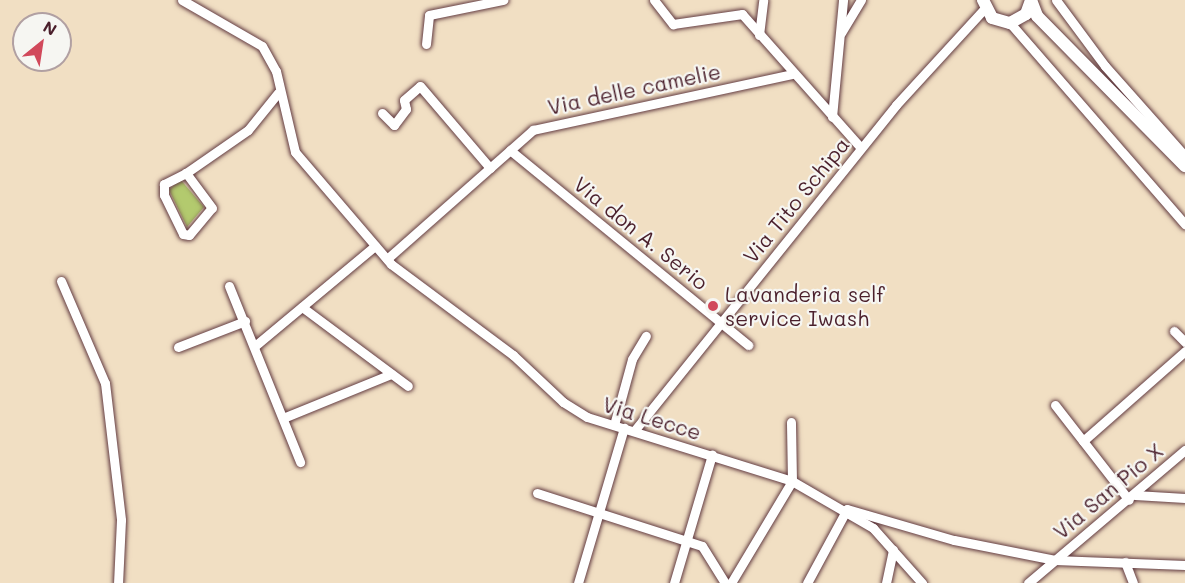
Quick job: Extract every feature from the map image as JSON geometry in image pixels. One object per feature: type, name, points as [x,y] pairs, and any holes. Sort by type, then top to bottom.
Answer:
[{"type":"main road","points":[[1016,21],[1031,0]]},
{"type":"main road","points":[[1031,0],[1037,16],[1185,166]]},
{"type":"main road","points":[[987,9],[1056,36]]},
{"type":"street","name":"Via Lecce","points":[[182,0],[262,46],[276,71],[278,93],[295,152],[387,259],[450,312],[513,355],[563,402],[624,428],[792,481],[846,509],[893,550],[922,583]]},
{"type":"street","points":[[426,44],[429,15],[503,0]]},
{"type":"street","points":[[654,0],[673,24],[742,14],[792,74],[861,148]]},
{"type":"street","points":[[759,35],[763,0]]},
{"type":"street","points":[[832,117],[843,0]]},
{"type":"street","points":[[840,35],[861,0]]},
{"type":"street","points":[[1056,0],[1105,66],[1185,156]]},
{"type":"street","name":"Via Tito Schipa","points":[[624,428],[720,321],[967,22],[987,9]]},
{"type":"street","points":[[1016,21],[1185,224]]},
{"type":"street","name":"Via delle camelie","points":[[387,259],[510,150],[540,127],[792,74]]},
{"type":"street","points":[[382,113],[394,125],[406,109],[404,100],[420,86],[490,168]]},
{"type":"street","points":[[186,173],[212,208],[189,235],[183,234],[164,195],[164,183],[186,173],[248,130],[278,93]]},
{"type":"street","name":"Via don A. Serio","points":[[510,150],[748,345]]},
{"type":"street","points":[[256,345],[375,246]]},
{"type":"street","points":[[61,281],[105,383],[121,520],[118,583]]},
{"type":"street","points":[[229,286],[256,345],[300,462]]},
{"type":"street","points":[[302,308],[408,386]]},
{"type":"street","points":[[178,348],[245,321]]},
{"type":"street","points":[[1174,331],[1185,342]]},
{"type":"street","points":[[578,583],[624,428],[632,359],[646,336]]},
{"type":"street","points":[[1083,441],[1185,351]]},
{"type":"street","points":[[283,418],[391,374]]},
{"type":"street","points":[[1055,405],[1132,497],[1185,498]]},
{"type":"street","points":[[731,583],[792,481],[791,422]]},
{"type":"street","name":"Via San Pio X","points":[[1028,583],[1052,559],[1132,497],[1185,450]]},
{"type":"street","points":[[674,583],[712,455]]},
{"type":"street","points":[[537,493],[702,546],[725,583]]},
{"type":"street","points":[[807,583],[846,509],[954,540],[1052,559],[1185,565]]},
{"type":"street","points":[[886,583],[893,550]]},
{"type":"street","points":[[1125,562],[1133,583]]},
{"type":"green space","points":[[180,179],[204,207],[187,227],[169,190]]},
{"type":"place","name":"Lavanderia self service Iwash","points":[[713,306]]}]
